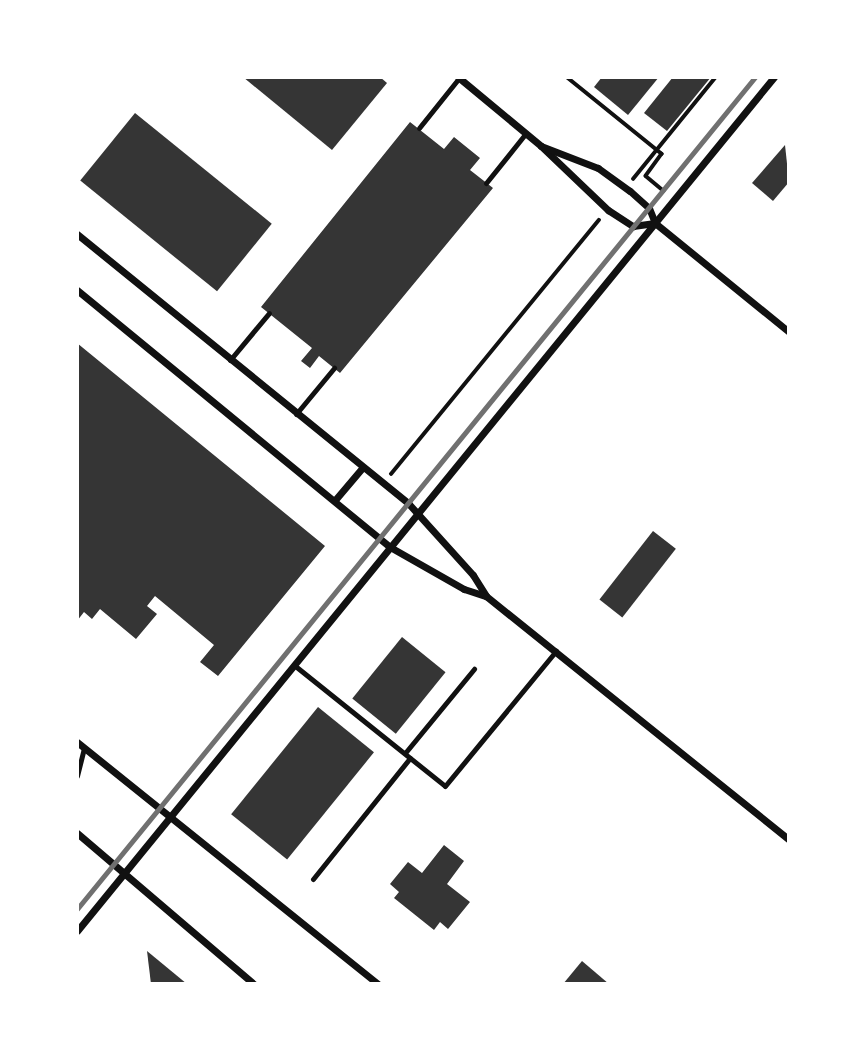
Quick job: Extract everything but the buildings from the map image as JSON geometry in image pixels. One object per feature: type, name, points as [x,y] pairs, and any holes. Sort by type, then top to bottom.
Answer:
[{"type":"street","points":[[77,931],[774,77]]},
{"type":"street","points":[[459,78],[541,146],[608,210],[633,226],[655,223]]},
{"type":"street","points":[[541,146],[597,168],[625,188],[649,208],[655,223],[789,332]]},
{"type":"street","points":[[77,234],[419,513],[473,575],[486,596],[789,841]]},
{"type":"street","points":[[77,290],[390,547],[464,589],[486,596]]},
{"type":"street","points":[[335,500],[362,468]]},
{"type":"street","points":[[77,742],[378,984]]},
{"type":"street","points":[[77,833],[254,984]]},
{"type":"lane","points":[[419,128],[459,78]]},
{"type":"lane","points":[[486,183],[526,133]]},
{"type":"lane","points":[[230,360],[269,313]]},
{"type":"lane","points":[[296,414],[334,368]]},
{"type":"lane","points":[[294,665],[445,786],[556,651]]},
{"type":"lane","points":[[313,879],[474,669]]},
{"type":"lane","points":[[77,776],[84,748]]},
{"type":"path","points":[[567,77],[662,154],[646,176],[674,200]]},
{"type":"path","points":[[625,188],[716,77]]},
{"type":"path","points":[[383,484],[608,210]]},
{"type":"railway","points":[[77,909],[755,77]]}]
